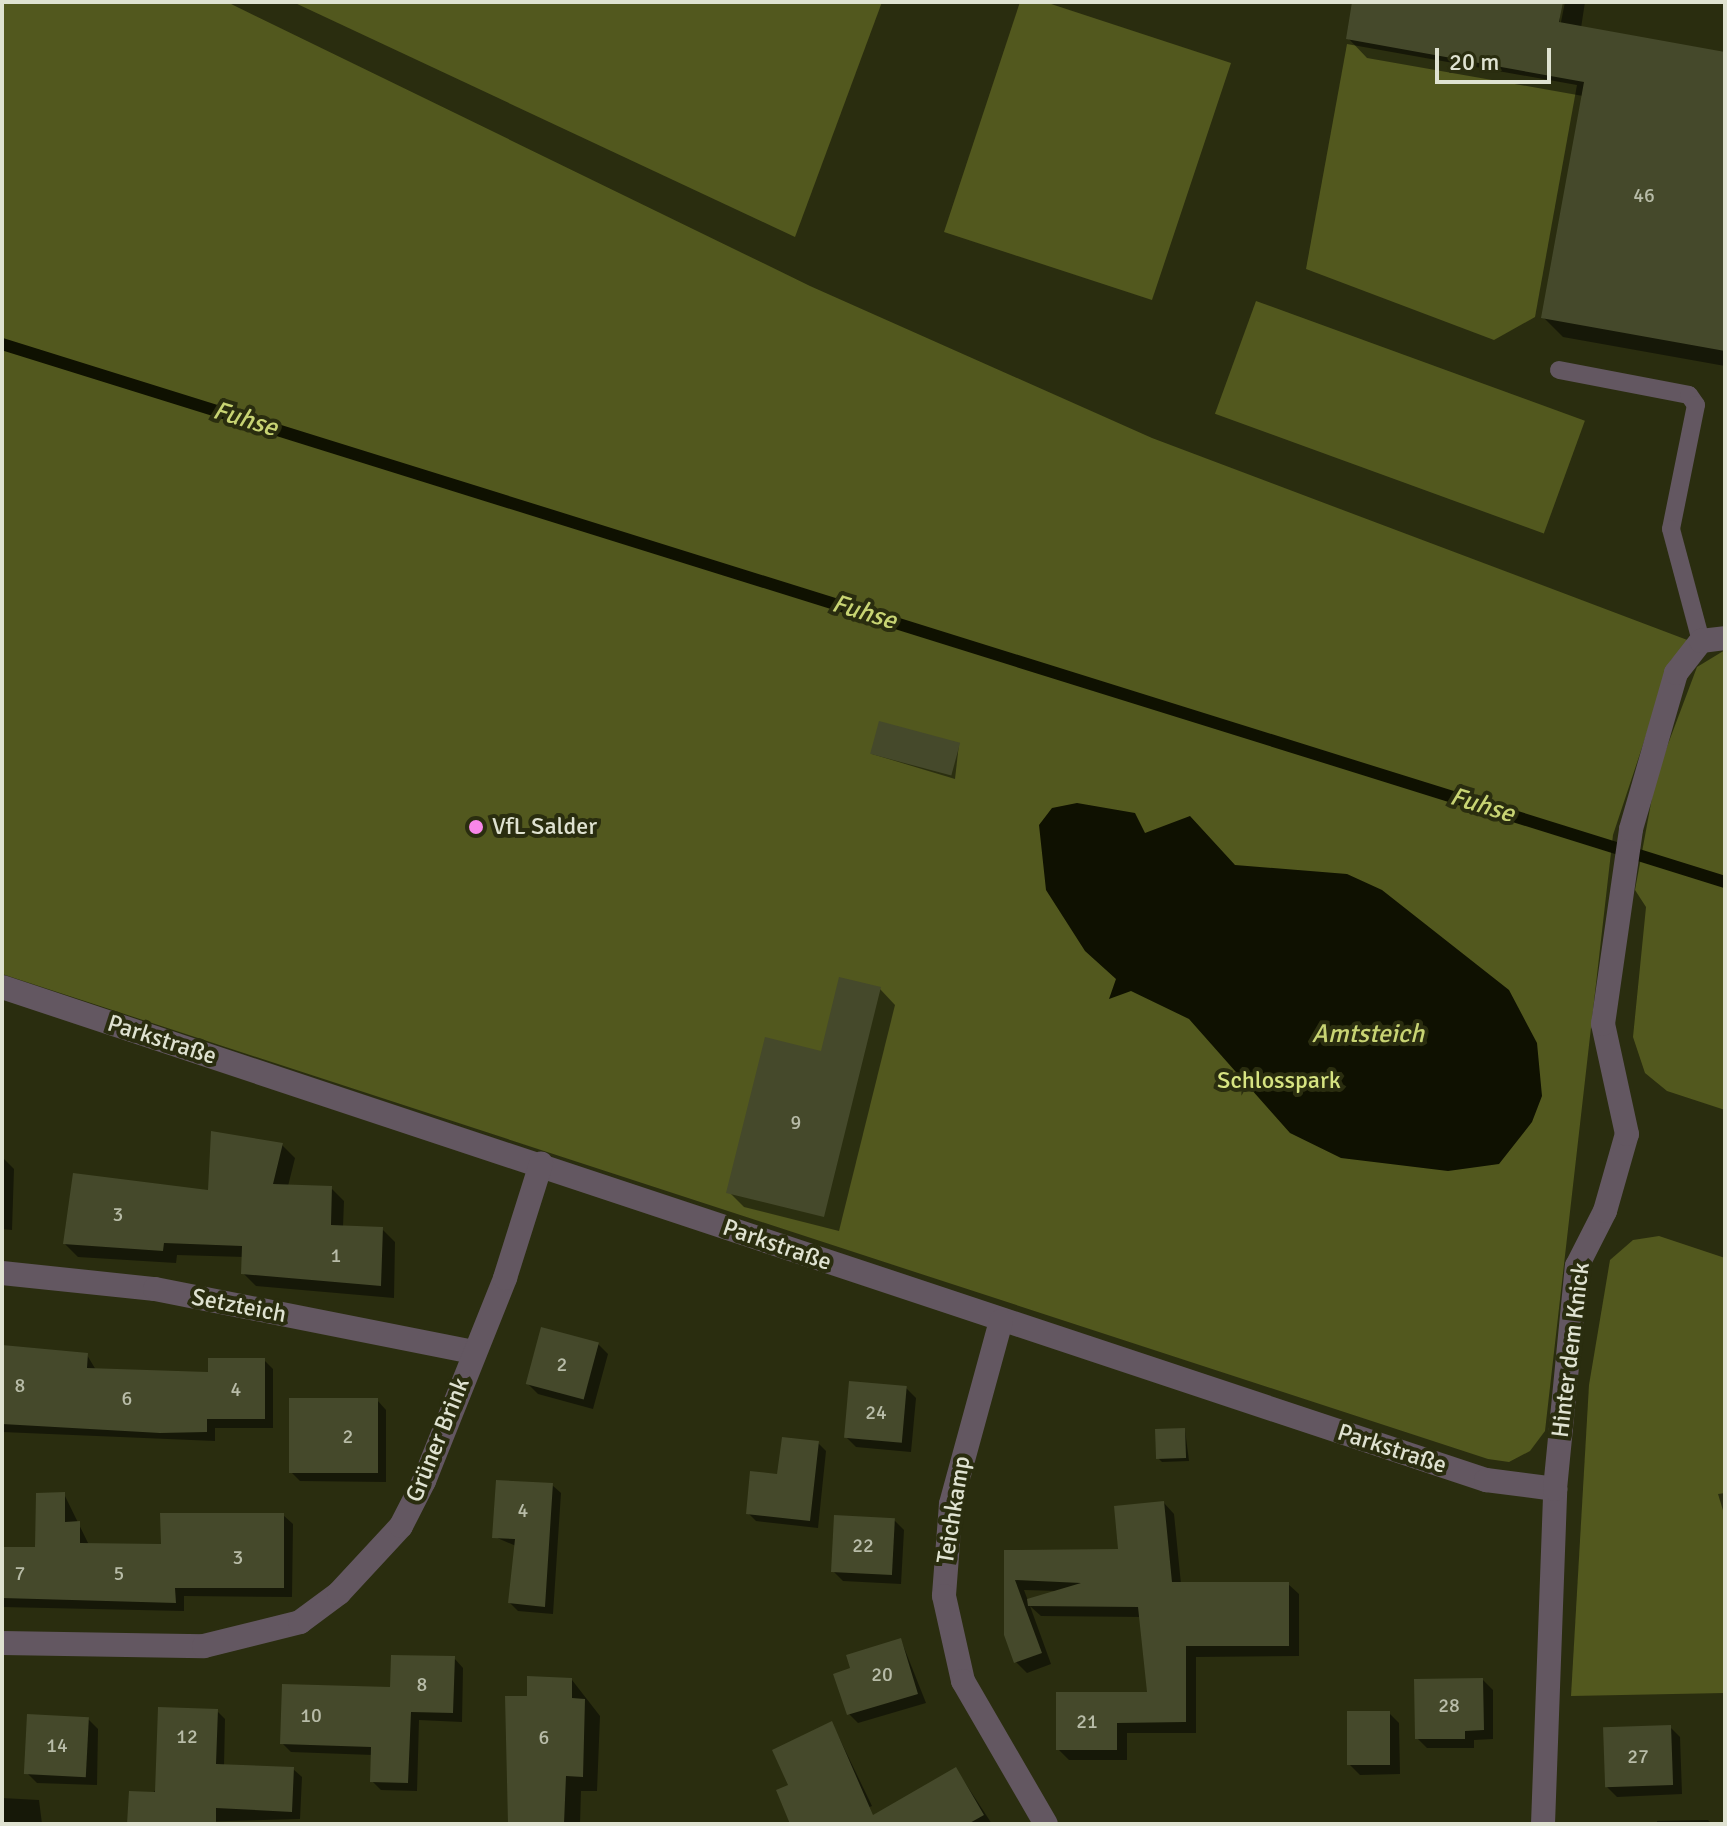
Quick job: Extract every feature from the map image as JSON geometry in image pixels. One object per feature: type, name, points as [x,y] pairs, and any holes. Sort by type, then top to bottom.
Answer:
[{"type":"street","name":"Hinter dem Knick","points":[[1543,1824],[1555,1489],[1577,1266],[1605,1211],[1627,1134],[1603,1024],[1623,884],[1631,829],[1676,673],[1713,639]]},
{"type":"street","name":"Parkstraße","points":[[2,987],[1486,1480],[1555,1489]]},
{"type":"street","name":"Grüner Brink","points":[[2,1643],[204,1646],[300,1622],[372,1563],[401,1526],[474,1352],[541,1164]]},
{"type":"street","name":"Setzteich","points":[[2,1273],[155,1289],[474,1352]]},
{"type":"street","name":"Teichkamp","points":[[1001,1321],[951,1504],[944,1596],[963,1681],[1046,1824]]},
{"type":"lane","points":[[1559,370],[1689,395],[1696,405],[1671,529],[1713,639]]},
{"type":"green space","name":"Schlosspark","points":[[2,2],[227,2],[810,286],[1152,438],[1690,641],[1671,660],[1613,835],[1545,1431],[1530,1451],[1509,1462],[1488,1459],[2,974]]},
{"type":"green space","points":[[293,2],[882,2],[795,237]]},
{"type":"green space","points":[[1020,2],[1045,2],[1231,63],[1152,300],[944,232]]},
{"type":"green space","points":[[1347,44],[1577,85],[1535,317],[1494,340],[1306,269]]},
{"type":"green space","points":[[1256,301],[1585,421],[1544,533],[1215,414]]},
{"type":"green space","points":[[1725,650],[1725,1110],[1667,1091],[1645,1073],[1633,1037],[1646,907],[1635,890],[1656,776],[1697,667]]},
{"type":"green space","points":[[1659,1236],[1725,1258],[1725,1693],[1571,1696],[1589,1385],[1610,1260],[1633,1240]]},
{"type":"water","name":"Amtsteich","points":[[1077,803],[1135,813],[1145,833],[1190,816],[1235,865],[1347,874],[1382,890],[1509,990],[1537,1043],[1542,1096],[1532,1122],[1499,1164],[1448,1171],[1341,1158],[1290,1133],[1189,1019],[1131,991],[1109,999],[1116,979],[1085,951],[1046,890],[1039,825],[1052,808]]},
{"type":"building","points":[[1352,2],[1563,2],[1559,22],[1725,52],[1725,351],[1541,318],[1584,82],[1346,39]]},
{"type":"building","points":[[879,721],[960,743],[951,776],[870,754]]},
{"type":"building","points":[[839,977],[881,987],[824,1217],[726,1193],[765,1037],[821,1051]]},
{"type":"building","points":[[211,1131],[283,1143],[273,1184],[332,1186],[331,1225],[383,1227],[381,1286],[241,1274],[242,1246],[164,1243],[163,1251],[63,1244],[73,1173],[208,1190]]},
{"type":"building","points":[[541,1327],[599,1343],[584,1400],[526,1384]]},
{"type":"building","points":[[2,1345],[88,1353],[87,1368],[208,1372],[208,1358],[265,1358],[265,1419],[207,1419],[207,1432],[160,1433],[2,1424]]},
{"type":"building","points":[[849,1381],[907,1386],[902,1443],[844,1438]]},
{"type":"building","points":[[289,1398],[378,1398],[378,1473],[289,1473]]},
{"type":"building","points":[[1185,1428],[1186,1458],[1156,1459],[1155,1429]]},
{"type":"building","points":[[782,1437],[819,1441],[810,1521],[746,1514],[750,1471],[777,1474]]},
{"type":"building","points":[[496,1480],[553,1483],[545,1607],[508,1603],[515,1539],[492,1538]]},
{"type":"building","points":[[65,1492],[65,1522],[80,1521],[80,1543],[161,1544],[160,1513],[284,1513],[284,1588],[175,1588],[176,1603],[2,1598],[2,1547],[35,1547],[36,1493]]},
{"type":"building","points":[[1164,1501],[1172,1582],[1289,1582],[1289,1646],[1186,1646],[1186,1722],[1117,1723],[1117,1750],[1056,1750],[1056,1692],[1147,1692],[1138,1607],[1028,1606],[1027,1599],[1081,1583],[1015,1580],[1042,1653],[1014,1663],[1004,1635],[1004,1550],[1118,1549],[1114,1506]]},
{"type":"building","points":[[834,1515],[895,1518],[892,1575],[831,1572]]},
{"type":"building","points":[[901,1638],[918,1694],[847,1715],[833,1674],[850,1668],[846,1655]]},
{"type":"building","points":[[391,1655],[455,1656],[453,1713],[411,1712],[408,1783],[370,1782],[371,1747],[280,1744],[282,1684],[390,1687]]},
{"type":"building","points":[[527,1676],[572,1678],[572,1698],[585,1699],[583,1777],[566,1776],[564,1824],[508,1824],[505,1696],[527,1696]]},
{"type":"building","points":[[1483,1678],[1484,1730],[1465,1731],[1465,1739],[1415,1739],[1414,1679]]},
{"type":"building","points":[[158,1707],[218,1709],[216,1764],[294,1767],[292,1812],[216,1808],[216,1824],[127,1824],[129,1791],[155,1792]]},
{"type":"building","points":[[1347,1711],[1390,1711],[1390,1765],[1347,1765]]},
{"type":"building","points":[[27,1714],[89,1717],[86,1777],[24,1774]]},
{"type":"building","points":[[832,1721],[873,1815],[956,1767],[984,1815],[968,1824],[790,1824],[776,1790],[788,1785],[772,1750]]},
{"type":"building","points":[[1671,1725],[1673,1785],[1605,1787],[1603,1727]]},
{"type":"waterway","name":"Fuhse","points":[[2,344],[1725,882]]},
{"type":"place","name":"VfL Salder","points":[[476,827]]}]
